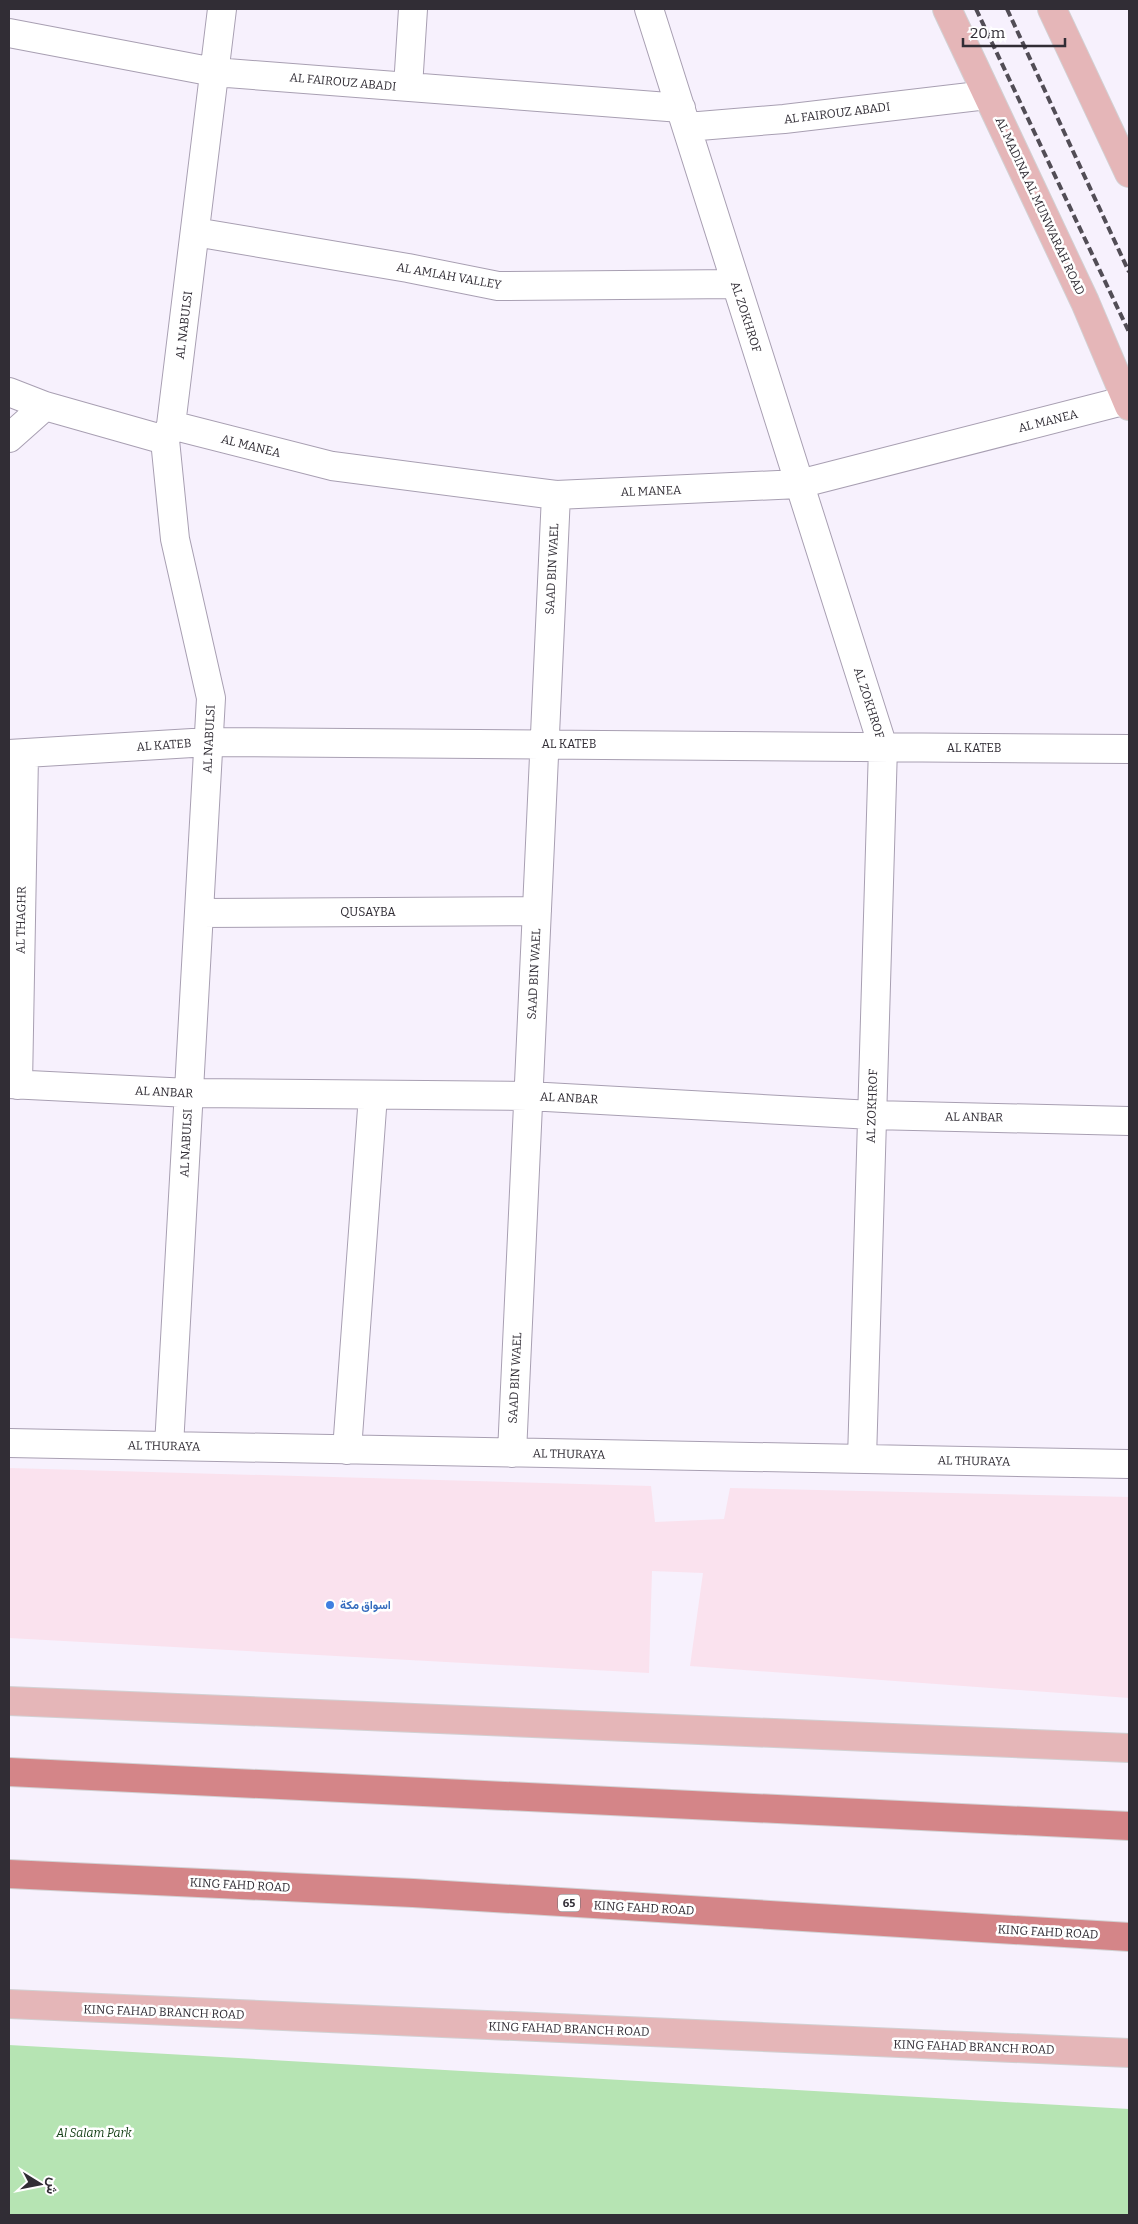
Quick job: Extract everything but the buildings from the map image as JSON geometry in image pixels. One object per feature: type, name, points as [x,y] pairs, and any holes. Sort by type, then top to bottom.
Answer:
[{"type":"highway","points":[[9,1772],[1129,1826]]},
{"type":"highway","name":"KING FAHD ROAD","points":[[9,1874],[413,1893],[1129,1937]]},
{"type":"main road","name":"AL MADINA AL MUNWARAH ROAD","points":[[947,9],[1085,302],[1128,403]]},
{"type":"main road","points":[[1052,9],[1129,173]]},
{"type":"main road","points":[[9,1701],[1129,1748]]},
{"type":"main road","name":"KING FAHAD BRANCH ROAD","points":[[9,2004],[1129,2054]]},
{"type":"street","name":"AL NABULSI","points":[[169,1446],[211,698],[175,539],[168,432],[222,9]]},
{"type":"street","points":[[408,87],[413,9]]},
{"type":"street","name":"AL ZOKHROF","points":[[649,9],[882,747],[862,1459]]},
{"type":"street","name":"AL FAIROUZ ABADI","points":[[9,34],[214,72],[408,87],[684,118],[784,119],[987,95]]},
{"type":"street","name":"AL AMLAH VALLEY","points":[[195,232],[408,268],[498,286],[736,284]]},
{"type":"street","name":"AL MANEA","points":[[9,392],[45,406],[332,466],[556,495],[799,484],[1128,403]]},
{"type":"street","points":[[9,438],[45,406]]},
{"type":"street","name":"SAAD BIN WAEL","points":[[512,1453],[556,495]]},
{"type":"street","name":"AL KATEB","points":[[16,755],[209,742],[1129,749]]},
{"type":"street","name":"AL THAGHR","points":[[13,1084],[16,755]]},
{"type":"street","name":"QUSAYBA","points":[[199,913],[536,911]]},
{"type":"street","name":"AL ANBAR","points":[[13,1084],[189,1093],[528,1096],[872,1114],[1129,1121]]},
{"type":"street","points":[[347,1450],[373,1095]]},
{"type":"street","name":"AL THURAYA","points":[[9,1443],[1129,1464]]},
{"type":"shaded area","name":"اسواق مكة","points":[[9,1468],[651,1486],[655,1522],[724,1519],[730,1488],[1129,1497],[1129,1698],[690,1666],[703,1573],[652,1571],[649,1673],[9,1638]]},
{"type":"green space","name":"Al Salam Park","points":[[9,2045],[1129,2109],[1129,2215],[9,2215]]},
{"type":"railway","points":[[976,9],[1129,332]]},
{"type":"railway","points":[[1007,9],[1129,272]]},
{"type":"place","name":"اسواق مكة","points":[[330,1605]]}]
